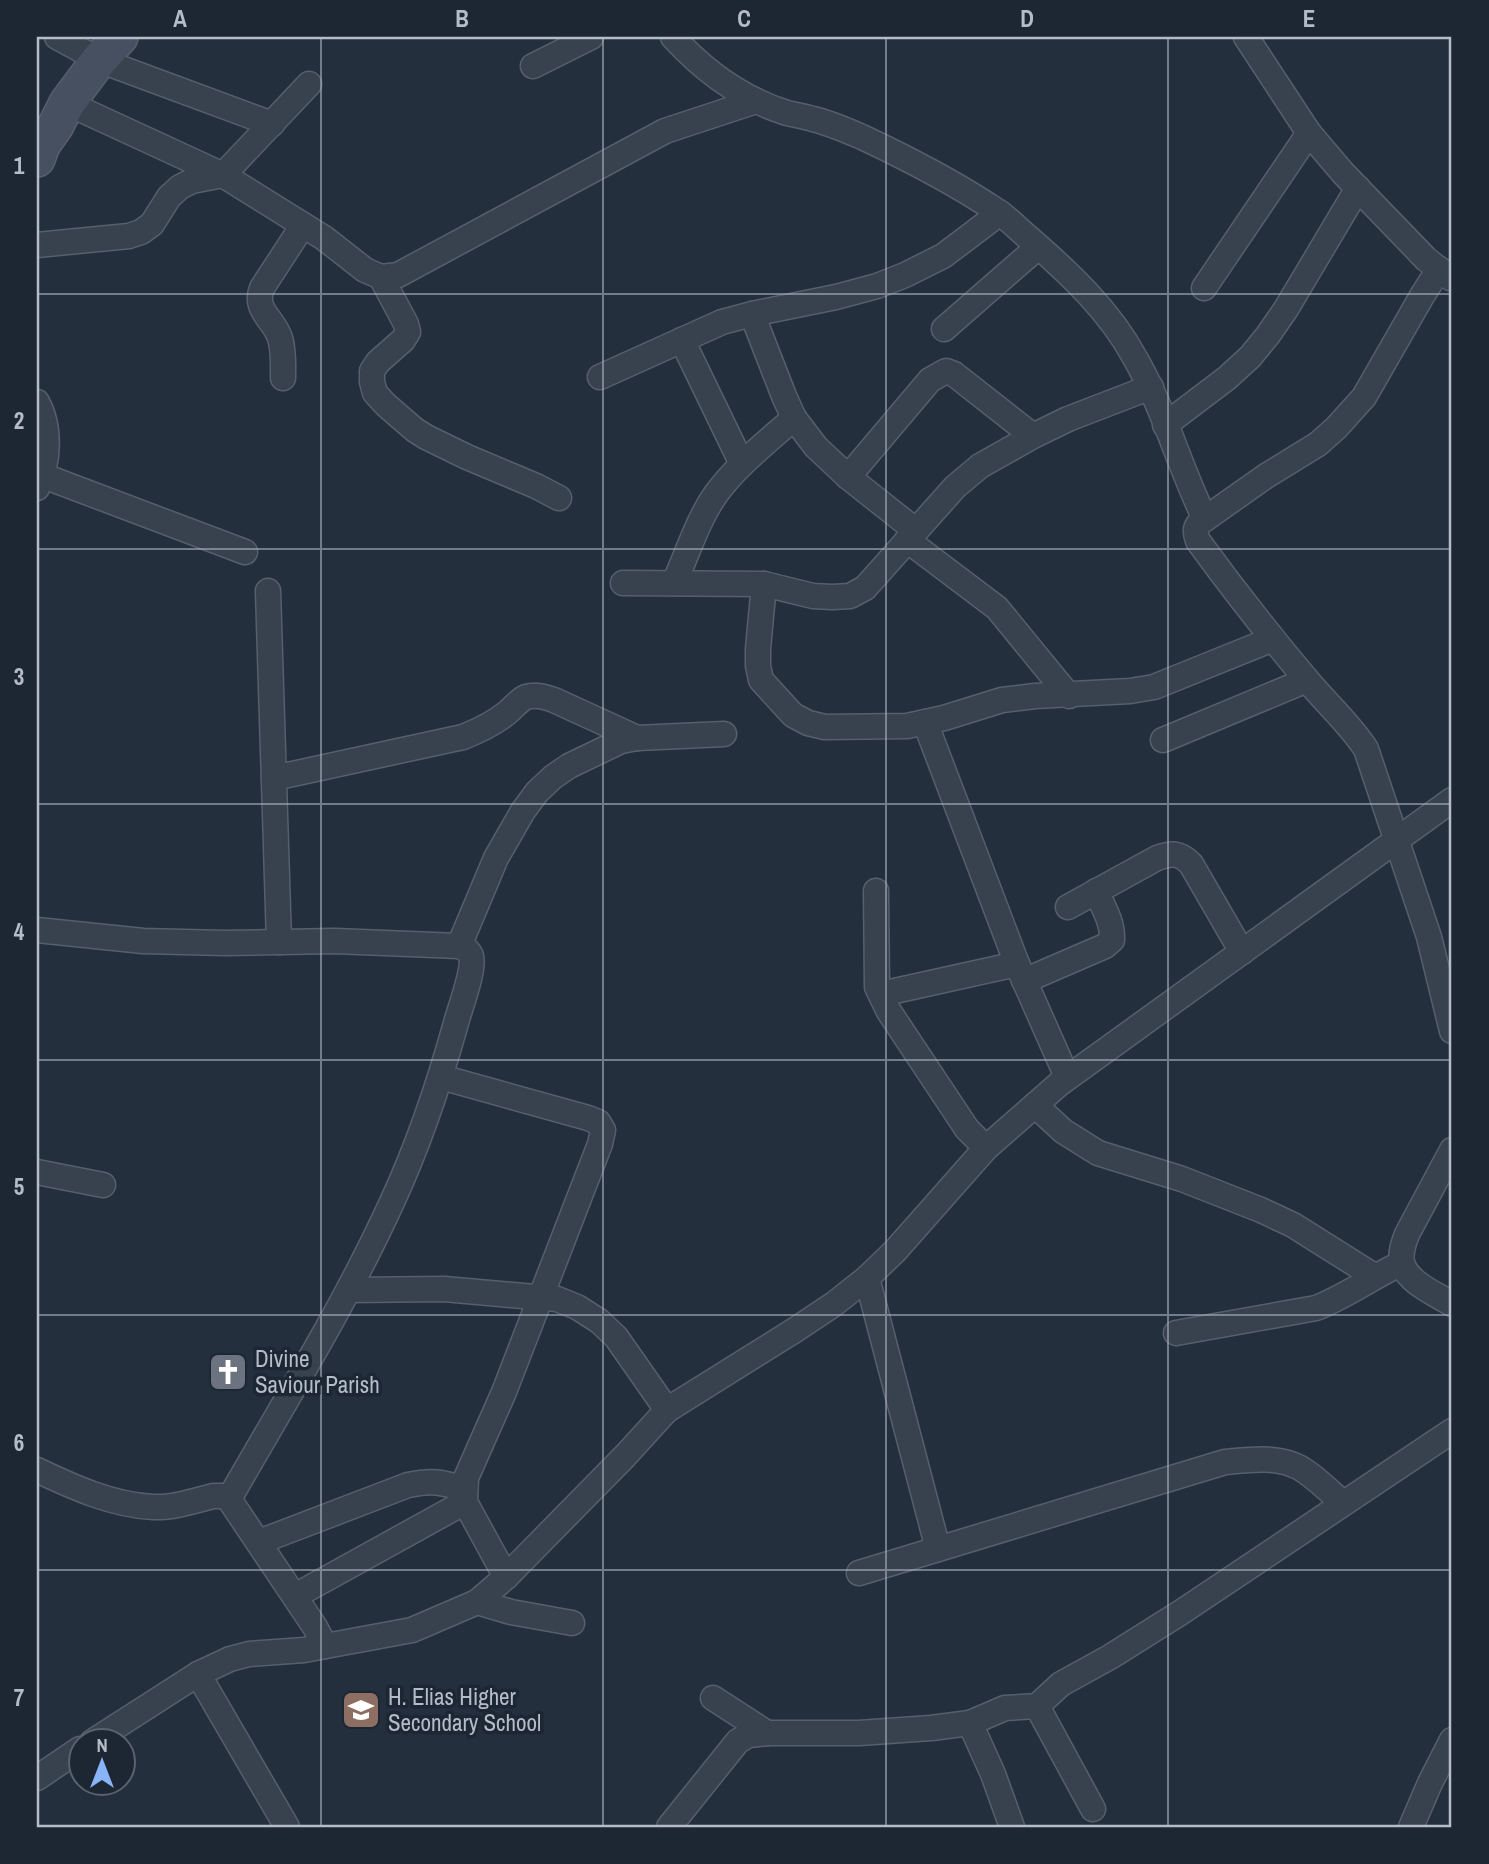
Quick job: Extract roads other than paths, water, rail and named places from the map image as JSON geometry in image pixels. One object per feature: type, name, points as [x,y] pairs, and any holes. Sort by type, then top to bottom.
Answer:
[{"type":"street","points":[[57,37],[110,48],[272,124]]},
{"type":"street","points":[[533,66],[591,37]]},
{"type":"street","points":[[673,37],[702,66],[723,82],[756,100],[786,113],[845,129],[956,185],[1000,213],[1060,265],[1108,318],[1135,356],[1151,387],[1190,488],[1205,519]]},
{"type":"street","points":[[1246,37],[1309,133],[1426,259],[1446,274],[1422,296],[1364,397],[1336,428],[1318,444],[1266,476],[1199,523],[1195,533],[1198,541],[1273,639],[1353,730],[1366,749],[1429,937],[1452,1031]]},
{"type":"street","points":[[37,159],[42,145],[67,103],[110,48]]},
{"type":"street","points":[[37,246],[129,236],[141,232],[152,223],[169,197],[180,187],[192,181],[223,175],[309,85]]},
{"type":"street","points":[[67,103],[223,175],[324,239],[365,270],[381,277],[398,275],[665,131],[756,100]]},
{"type":"street","points":[[1204,288],[1309,133]]},
{"type":"street","points":[[1166,425],[1250,357],[1286,309],[1358,188]]},
{"type":"street","points":[[600,377],[722,323],[752,314],[836,297],[905,275],[943,256],[1000,213]]},
{"type":"street","points":[[283,378],[283,348],[279,334],[259,304],[259,296],[303,225]]},
{"type":"street","points":[[944,330],[1038,247]]},
{"type":"street","points":[[381,277],[408,332],[372,371],[375,393],[426,437],[559,498]]},
{"type":"street","points":[[752,314],[794,418],[817,447],[911,535],[997,607],[1069,696]]},
{"type":"street","points":[[682,340],[742,464]]},
{"type":"street","points":[[848,477],[930,380],[946,371],[954,374],[1033,436]]},
{"type":"street","points":[[623,583],[764,584],[813,596],[850,596],[865,588],[955,487],[980,466],[1068,419],[1151,387]]},
{"type":"street","points":[[37,402],[48,438],[39,482],[245,552]]},
{"type":"street","points":[[674,583],[715,496],[742,464],[794,418]]},
{"type":"street","points":[[764,584],[758,666],[761,680],[793,715],[808,723],[825,727],[888,727],[944,718],[1002,699],[1069,696],[1154,687],[1273,639]]},
{"type":"street","points":[[268,591],[279,942]]},
{"type":"street","points":[[1163,740],[1307,680]]},
{"type":"street","points":[[274,778],[463,737],[507,713],[528,696],[541,695],[554,699],[637,738]]},
{"type":"street","points":[[925,722],[1021,972],[1068,1077]]},
{"type":"street","points":[[459,946],[496,858],[537,792],[553,777],[569,766],[621,741],[724,734]]},
{"type":"street","points":[[113,1728],[198,1674],[230,1659],[248,1654],[304,1650],[412,1630],[477,1602],[506,1577],[667,1410],[795,1330],[867,1278],[895,1251],[986,1148],[1068,1077],[1452,800]]},
{"type":"street","points":[[1068,907],[1157,858],[1170,853],[1184,856],[1242,952]]},
{"type":"street","points":[[876,891],[877,987],[888,1010],[967,1129],[986,1148]]},
{"type":"street","points":[[881,994],[1021,972],[1105,946],[1112,940],[1112,930],[1096,891]]},
{"type":"street","points":[[37,930],[143,941],[335,941],[459,946],[467,949],[471,956],[469,978],[441,1077],[393,1200],[349,1290],[229,1499]]},
{"type":"street","points":[[441,1077],[588,1118],[598,1122],[603,1130],[600,1144],[504,1392],[466,1478],[465,1496],[506,1577]]},
{"type":"street","points":[[1035,1105],[1063,1131],[1098,1153],[1182,1179],[1261,1210],[1293,1225],[1374,1276]]},
{"type":"street","points":[[1452,1150],[1402,1247],[1402,1263],[1411,1278],[1452,1304]]},
{"type":"street","points":[[37,1172],[103,1185]]},
{"type":"street","points":[[1176,1333],[1316,1308],[1337,1300],[1374,1276],[1402,1263]]},
{"type":"street","points":[[867,1278],[939,1549]]},
{"type":"street","points":[[349,1290],[444,1289],[557,1298],[599,1321],[616,1337],[667,1410]]},
{"type":"street","points":[[669,1827],[738,1741],[750,1735],[859,1733],[931,1728],[970,1723],[1005,1708],[1037,1706],[1061,1684],[1110,1657],[1452,1431]]},
{"type":"street","points":[[859,1573],[1226,1462],[1270,1460],[1298,1466],[1343,1503]]},
{"type":"street","points":[[37,1470],[93,1494],[126,1504],[155,1507],[213,1496],[229,1499],[295,1596],[325,1646]]},
{"type":"street","points":[[259,1542],[408,1485],[426,1481],[441,1482],[465,1496]]},
{"type":"street","points":[[295,1596],[465,1496]]},
{"type":"street","points":[[477,1602],[511,1612],[572,1623]]},
{"type":"street","points":[[198,1674],[287,1827]]},
{"type":"street","points":[[713,1698],[767,1733]]},
{"type":"street","points":[[1037,1706],[1093,1809]]},
{"type":"street","points":[[970,1723],[993,1774],[1012,1827]]},
{"type":"street","points":[[1411,1827],[1452,1740]]},
{"type":"street","points":[[37,1778],[66,1758]]},
{"type":"place","name":"Divine Saviour Parish","points":[[228,1372]]},
{"type":"place","name":"H. Elias Higher Secondary School","points":[[361,1710]]}]
